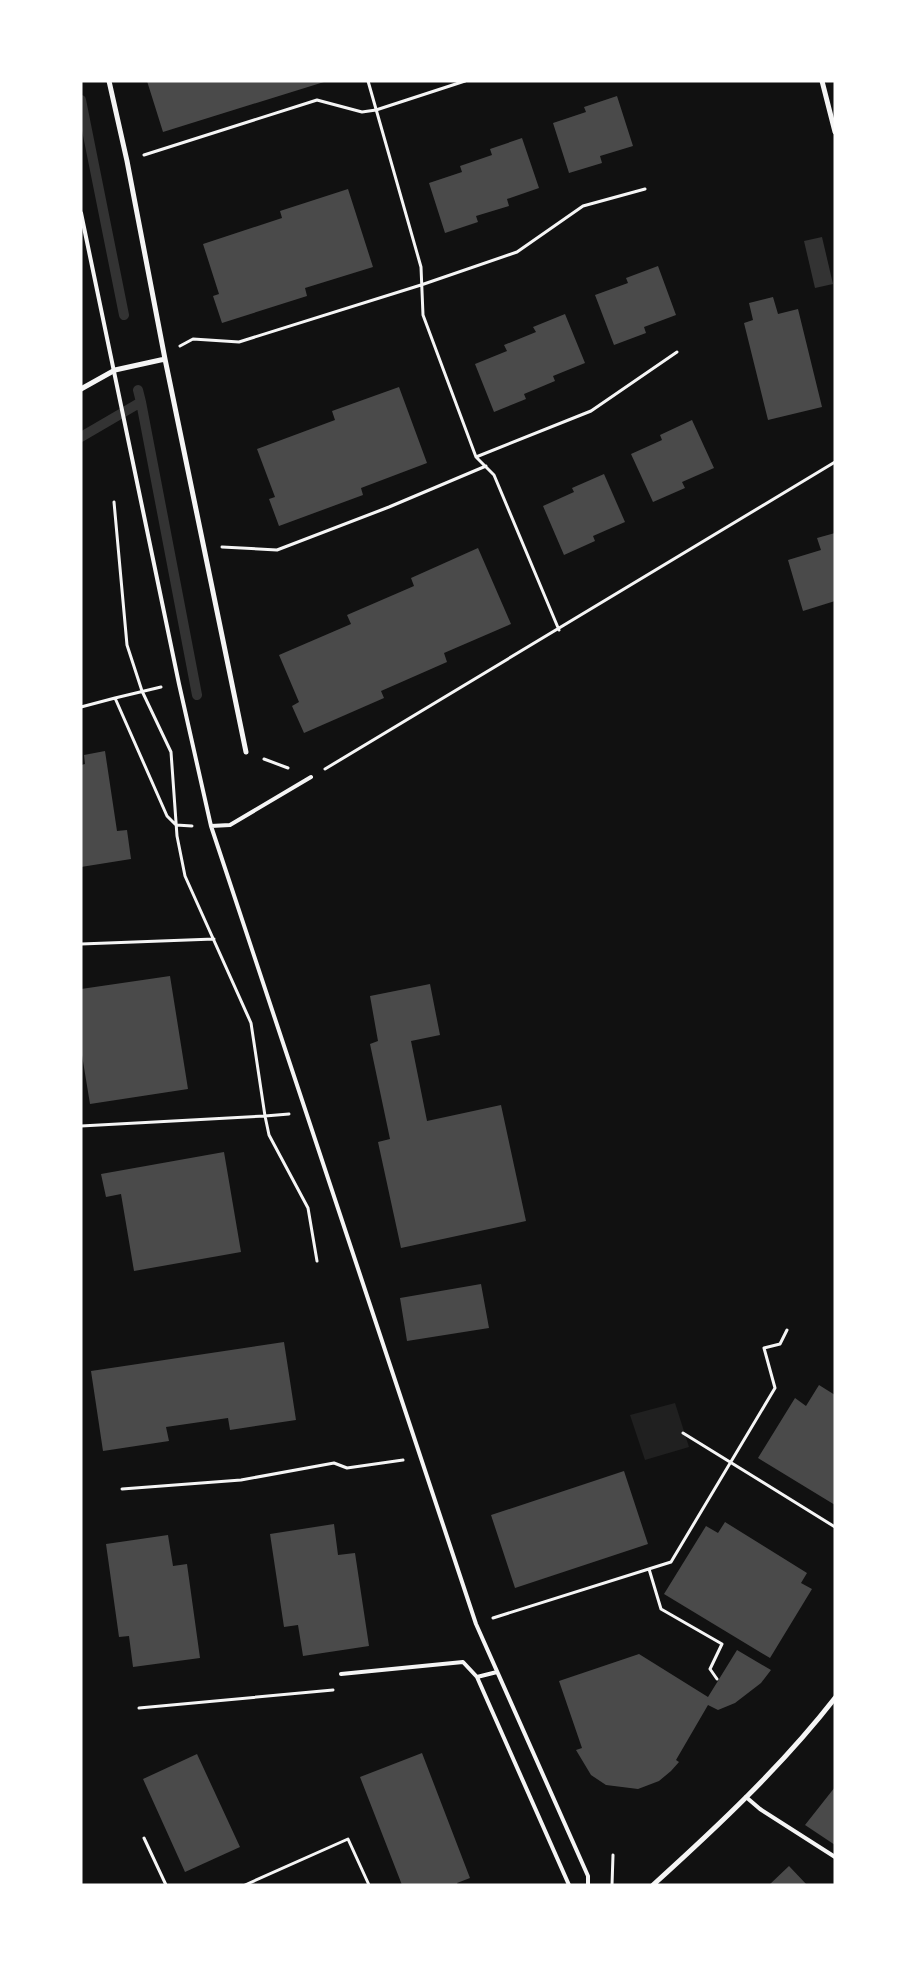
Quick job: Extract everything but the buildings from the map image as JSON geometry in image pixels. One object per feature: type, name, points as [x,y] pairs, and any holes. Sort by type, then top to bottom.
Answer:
[{"type":"street","points":[[109,81],[127,161],[165,359],[246,752]]},
{"type":"street","points":[[822,81],[835,132]]},
{"type":"street","points":[[81,389],[115,370],[165,359]]},
{"type":"street","points":[[653,1885],[746,1796],[816,1722],[835,1698]]},
{"type":"lane","points":[[81,213],[121,397],[178,684],[211,826],[476,1624],[588,1876],[588,1885]]},
{"type":"lane","points":[[211,826],[230,825],[311,777]]},
{"type":"lane","points":[[341,1674],[462,1662],[477,1678],[569,1885]]},
{"type":"lane","points":[[477,1678],[498,1672]]},
{"type":"lane","points":[[746,1796],[760,1809],[835,1857]]},
{"type":"path","points":[[368,81],[421,267],[423,315],[476,457],[494,475],[559,630]]},
{"type":"path","points":[[127,161],[318,100],[362,112],[376,110],[465,81]]},
{"type":"path","points":[[181,345],[193,339],[239,342],[421,285],[517,252],[583,206],[645,189]]},
{"type":"path","points":[[476,457],[590,411],[676,352]]},
{"type":"path","points":[[246,752],[311,777],[559,630],[835,462]]},
{"type":"path","points":[[204,546],[277,550],[389,507],[486,466]]},
{"type":"path","points":[[114,502],[127,645],[142,691],[171,752],[176,826],[185,876],[250,1023],[269,1134],[308,1208],[316,1261]]},
{"type":"path","points":[[81,707],[178,684]]},
{"type":"path","points":[[115,698],[167,816],[176,826],[211,826]]},
{"type":"path","points":[[81,944],[214,939]]},
{"type":"path","points":[[81,1126],[266,1116],[306,1112]]},
{"type":"path","points":[[510,1613],[671,1562],[775,1388],[764,1348],[780,1344],[787,1330]]},
{"type":"path","points":[[683,1433],[835,1527]]},
{"type":"path","points":[[122,1489],[241,1480],[334,1463],[348,1468],[421,1458]]},
{"type":"path","points":[[649,1569],[661,1608],[722,1644],[710,1669],[717,1679]]},
{"type":"path","points":[[139,1708],[338,1690]]},
{"type":"path","points":[[144,1838],[166,1885]]},
{"type":"path","points":[[245,1885],[348,1839],[369,1885]]},
{"type":"path","points":[[612,1885],[613,1855]]},
{"type":"shaded area","points":[[822,237],[833,284],[815,288],[804,241]]},
{"type":"shaded area","points":[[675,1403],[689,1447],[645,1460],[630,1415]]},
{"type":"waterway","points":[[81,100],[124,315]]},
{"type":"waterway","points":[[81,437],[141,402],[138,390]]},
{"type":"waterway","points":[[141,402],[197,695]]}]
